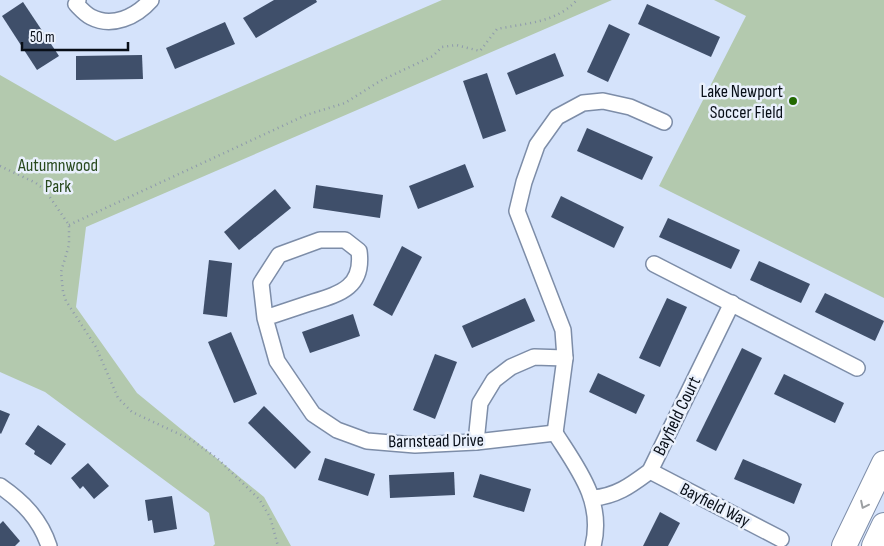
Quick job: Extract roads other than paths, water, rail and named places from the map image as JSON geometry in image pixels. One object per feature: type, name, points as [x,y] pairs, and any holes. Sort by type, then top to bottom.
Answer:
[{"type":"main road","points":[[844,546],[884,463]]},
{"type":"main road","points":[[874,546],[884,525]]},
{"type":"street","points":[[78,0],[76,4],[91,17],[112,22],[132,16],[151,0]]},
{"type":"street","points":[[593,546],[595,526],[593,498],[579,471],[555,433],[565,358],[563,330],[517,211],[538,145],[557,117],[583,103],[603,101],[621,105],[664,122]]},
{"type":"street","name":"Barnstead Drive","points":[[265,318],[342,293],[354,282],[361,265],[359,251],[345,240],[320,240],[279,255],[262,283],[265,318],[277,361],[312,414],[337,430],[367,441],[415,445],[476,442],[555,433]]},
{"type":"street","points":[[654,264],[857,368]]},
{"type":"street","name":"Bayfield Court","points":[[593,498],[609,497],[626,489],[650,472],[732,303]]},
{"type":"street","points":[[476,442],[480,403],[494,380],[511,367],[534,357],[565,358]]},
{"type":"street","name":"Bayfield Way","points":[[650,472],[780,539]]},
{"type":"street","points":[[0,486],[30,511],[40,526],[48,546]]},
{"type":"place","name":"Lake Newport Soccer Field","points":[[793,101]]},
{"type":"park label","name":"Autumnwood Park","points":[[58,175]]}]
